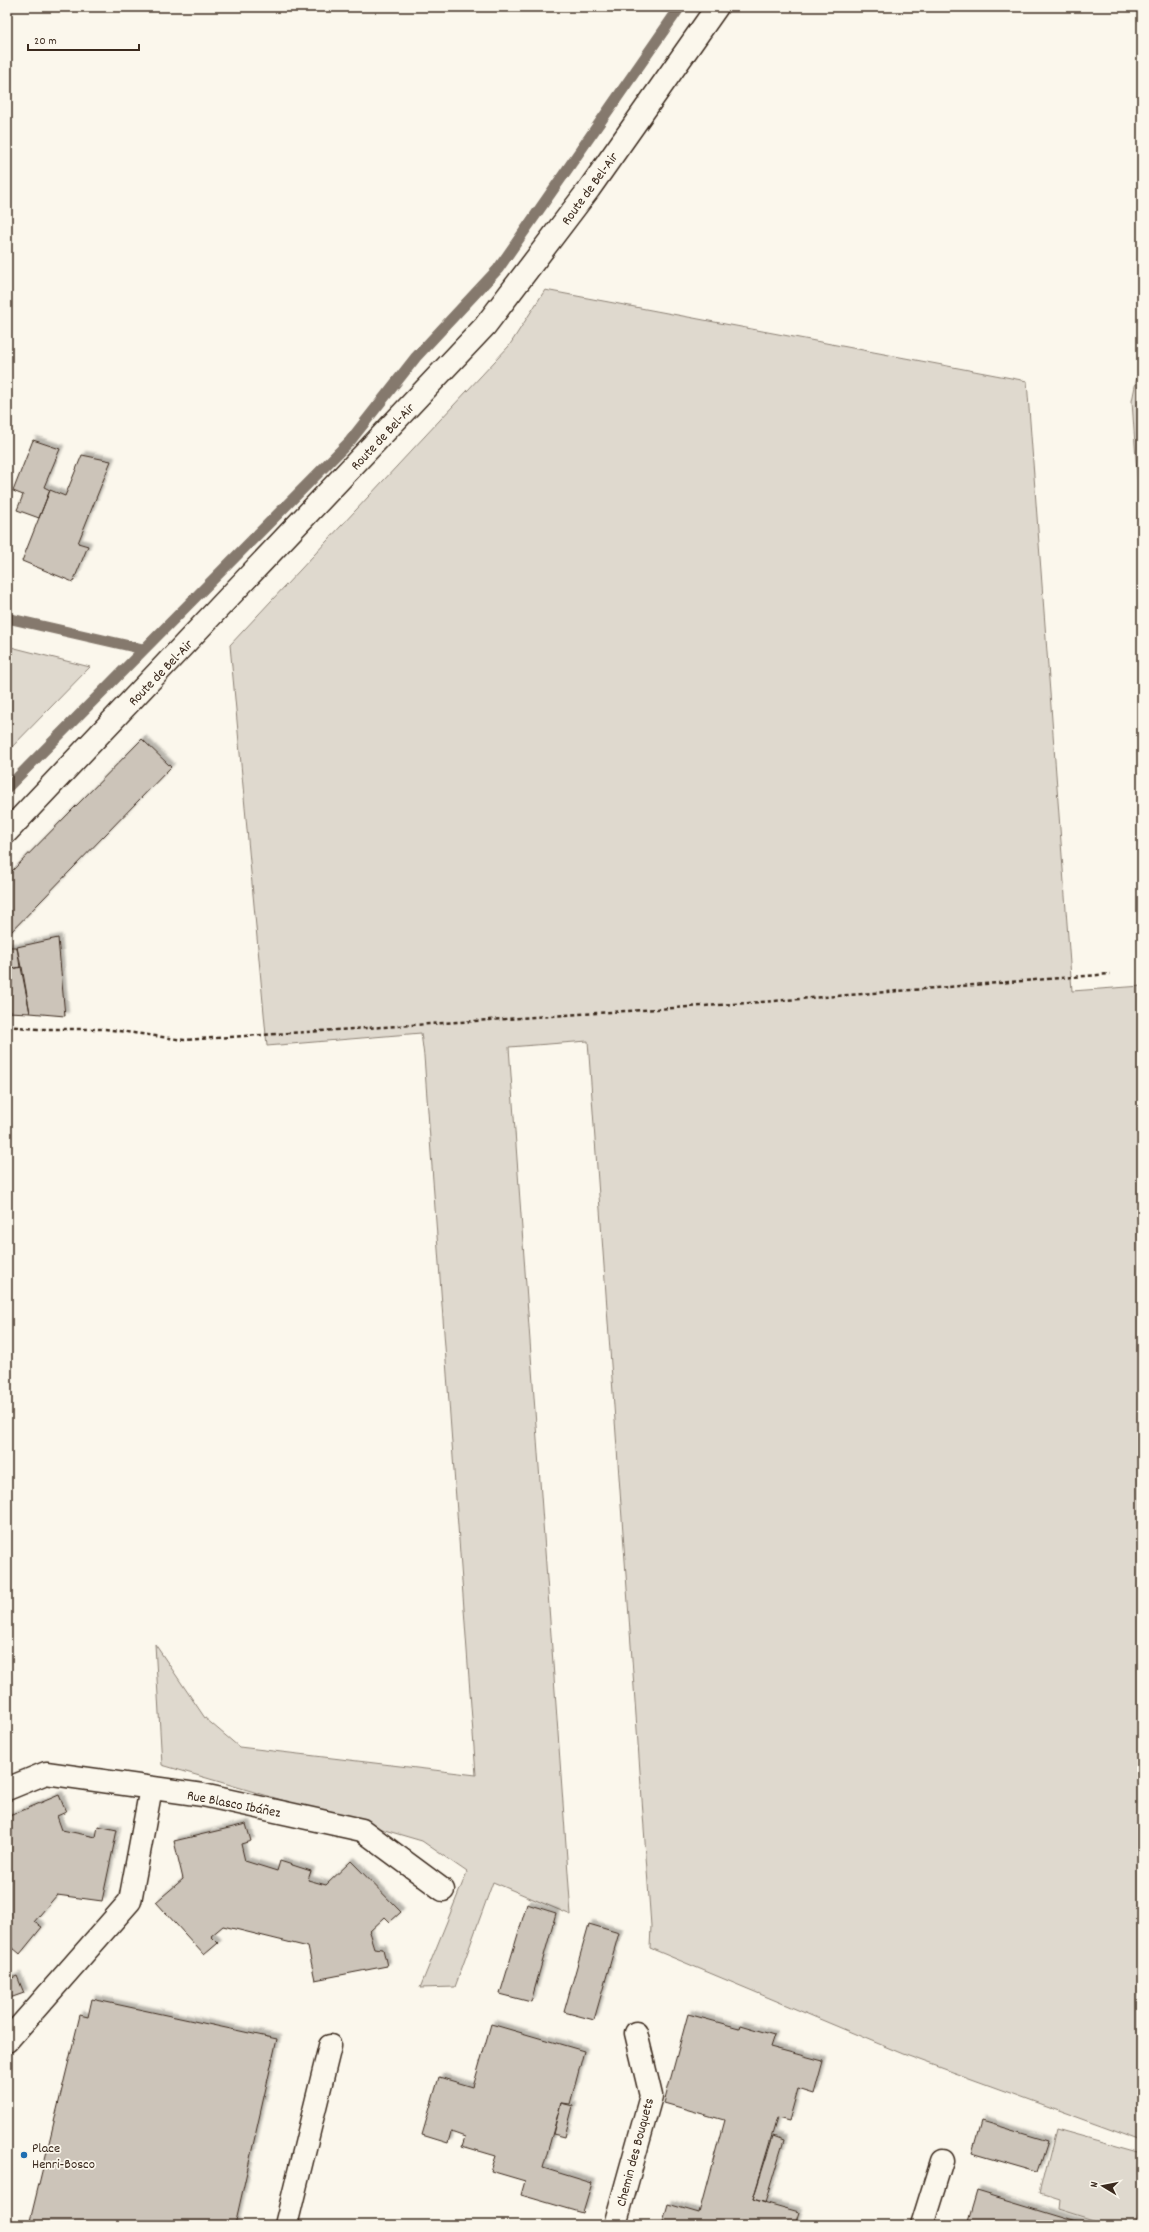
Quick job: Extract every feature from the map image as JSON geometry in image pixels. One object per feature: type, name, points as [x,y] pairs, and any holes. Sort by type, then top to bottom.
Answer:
[{"type":"street","name":"Route de Bel-Air","points":[[7,832],[485,326],[589,189],[717,7]]},
{"type":"street","name":"Rue Blasco Ibáñez","points":[[7,1789],[46,1773],[203,1795],[362,1830],[443,1890]]},
{"type":"street","points":[[7,2041],[130,1901],[151,1788]]},
{"type":"street","name":"Chemin des Bouquets","points":[[615,2225],[651,2096],[636,2033]]},
{"type":"street","points":[[286,2225],[330,2046]]},
{"type":"street","points":[[922,2225],[942,2161]]},
{"type":"path","points":[[7,1026],[38,1029],[105,1028],[184,1040],[749,1003],[1110,974]]},
{"type":"shaded area","points":[[545,290],[1027,381],[1072,991],[1142,986],[1142,2141],[903,2054],[650,1948],[651,1926],[588,1041],[509,1047],[571,1915],[493,1882],[455,1987],[420,1988],[467,1872],[422,1841],[162,1765],[155,1644],[205,1718],[239,1747],[476,1775],[424,1056],[421,1033],[267,1046],[230,645],[509,346]]},
{"type":"shaded area","points":[[1142,352],[1142,547],[1132,401]]},
{"type":"shaded area","points":[[7,646],[90,667],[7,752]]},
{"type":"shaded area","points":[[1056,2129],[1142,2153],[1142,2204],[1135,2225],[1109,2225],[1058,2209],[1059,2200],[1040,2194]]},
{"type":"building","points":[[33,440],[60,449],[44,487],[50,490],[39,518],[17,510],[23,495],[13,491]]},
{"type":"building","points":[[82,455],[111,461],[78,543],[88,546],[73,582],[22,561],[50,490],[65,496]]},
{"type":"building","points":[[142,739],[171,767],[7,936],[7,876]]},
{"type":"building","points":[[58,938],[65,1016],[30,1013],[17,947]]},
{"type":"building","points":[[7,947],[17,947],[20,967],[7,970]]},
{"type":"building","points":[[22,967],[30,1013],[7,1012],[7,970]]},
{"type":"building","points":[[59,1795],[66,1812],[57,1816],[62,1830],[96,1837],[98,1826],[117,1830],[102,1901],[57,1895],[34,1922],[42,1927],[20,1954],[13,1948],[7,1956],[7,1817]]},
{"type":"building","points":[[246,1824],[251,1841],[241,1844],[245,1861],[277,1871],[280,1861],[311,1871],[308,1880],[326,1885],[351,1861],[401,1912],[390,1922],[385,1917],[369,1932],[374,1948],[383,1949],[387,1966],[315,1980],[308,1947],[223,1926],[211,1936],[218,1943],[204,1955],[156,1902],[183,1879],[174,1841]]},
{"type":"building","points":[[527,1904],[556,1913],[531,2002],[500,1994]]},
{"type":"building","points":[[589,1924],[619,1933],[594,2020],[564,2012]]},
{"type":"building","points":[[17,1976],[24,1993],[7,1999],[7,1978],[8,1980]]},
{"type":"building","points":[[92,1999],[277,2039],[235,2225],[29,2225],[80,2015],[88,2017]]},
{"type":"building","points":[[688,2014],[739,2028],[740,2025],[774,2035],[770,2047],[823,2061],[814,2094],[798,2089],[789,2121],[777,2118],[753,2199],[799,2212],[795,2225],[662,2225],[668,2204],[699,2213],[724,2120],[664,2103]]},
{"type":"building","points":[[491,2024],[584,2051],[570,2104],[561,2103],[543,2168],[592,2183],[583,2213],[521,2195],[525,2181],[491,2171],[496,2156],[462,2146],[465,2137],[451,2132],[448,2143],[422,2135],[439,2077],[473,2087]]},
{"type":"building","points":[[561,2103],[573,2106],[565,2137],[553,2134]]},
{"type":"building","points":[[981,2121],[1048,2141],[1038,2172],[972,2153]]},
{"type":"building","points":[[773,2136],[784,2140],[765,2203],[753,2199]]},
{"type":"building","points":[[977,2191],[1089,2225],[967,2225]]},
{"type":"waterway","points":[[7,788],[350,441],[416,357],[498,269],[680,7]]},
{"type":"waterway","points":[[7,618],[143,649]]},
{"type":"place","name":"Place Henri-Bosco","points":[[24,2155]]}]
